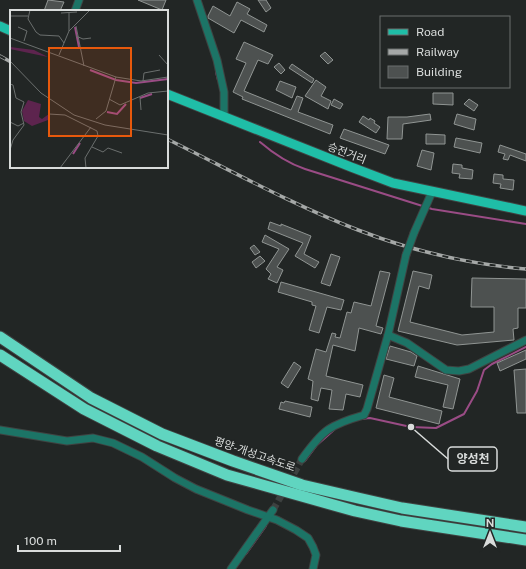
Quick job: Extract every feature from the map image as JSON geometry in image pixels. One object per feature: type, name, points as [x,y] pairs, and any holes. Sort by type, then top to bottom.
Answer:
[{"type":"highway","name":"평양-개성고속도로","points":[[0,337],[91,398],[162,434],[233,461],[302,485],[402,508],[526,527]]},
{"type":"highway","points":[[0,355],[84,409],[156,446],[227,475],[354,511],[401,521],[526,540]]},
{"type":"main road","points":[[0,26],[10,31]]},
{"type":"main road","name":"승전거리","points":[[168,94],[351,167],[394,182],[432,192],[526,211]]},
{"type":"street","points":[[75,10],[79,0]]},
{"type":"street","points":[[197,0],[220,73],[224,92],[224,117]]},
{"type":"street","points":[[302,459],[318,437],[327,428],[348,419],[364,415],[367,409],[388,335],[406,255],[432,192]]},
{"type":"street","points":[[388,335],[408,343],[446,370],[459,371],[469,369],[526,340]]},
{"type":"street","points":[[0,430],[67,441],[93,438],[103,439],[142,457],[175,478],[196,489],[286,524],[308,538],[316,555],[313,569]]},
{"type":"street","points":[[231,569],[273,510]]},
{"type":"building","points":[[48,0],[64,2],[60,10],[44,10]]},
{"type":"building","points":[[138,0],[166,0],[162,10]]},
{"type":"building","points":[[258,0],[266,0],[271,8],[266,12]]},
{"type":"building","points":[[237,2],[250,9],[247,14],[267,25],[264,32],[241,20],[234,33],[208,18],[213,6],[230,16]]},
{"type":"building","points":[[244,42],[273,55],[268,64],[258,60],[244,91],[291,110],[297,96],[303,98],[298,112],[333,125],[330,134],[242,99],[243,97],[233,92],[246,63],[236,59]]},
{"type":"building","points":[[325,52],[333,60],[328,64],[320,56]]},
{"type":"building","points":[[279,63],[285,70],[281,74],[274,67]]},
{"type":"building","points":[[292,64],[314,79],[312,83],[289,68]]},
{"type":"building","points":[[316,80],[326,87],[321,96],[331,101],[328,109],[305,96]]},
{"type":"building","points":[[280,81],[296,87],[292,98],[276,90]]},
{"type":"building","points":[[433,93],[453,93],[453,105],[433,104]]},
{"type":"building","points":[[334,99],[343,104],[340,109],[331,105]]},
{"type":"building","points":[[469,99],[478,105],[474,111],[464,104]]},
{"type":"building","points":[[430,114],[431,120],[403,124],[402,139],[387,139],[388,117],[407,117]]},
{"type":"building","points":[[457,114],[476,119],[474,130],[454,124]]},
{"type":"building","points":[[363,116],[369,120],[370,118],[375,121],[374,123],[380,127],[376,133],[359,122]]},
{"type":"building","points":[[344,129],[389,145],[385,154],[340,138]]},
{"type":"building","points":[[426,134],[445,135],[445,144],[426,144]]},
{"type":"building","points":[[456,138],[482,143],[480,153],[454,147]]},
{"type":"building","points":[[500,145],[526,154],[526,161],[510,155],[508,160],[503,159],[505,154],[498,152]]},
{"type":"building","points":[[422,150],[434,153],[431,170],[417,166]]},
{"type":"building","points":[[453,164],[462,165],[462,168],[473,170],[472,179],[459,178],[460,174],[452,173]]},
{"type":"building","points":[[494,174],[503,175],[503,179],[514,180],[513,190],[500,188],[501,184],[493,183]]},
{"type":"building","points":[[270,222],[281,226],[281,224],[311,236],[304,254],[319,262],[315,268],[295,256],[303,243],[268,229]]},
{"type":"building","points":[[265,235],[289,249],[277,267],[283,270],[277,283],[268,279],[271,274],[266,269],[279,249],[262,242]]},
{"type":"building","points":[[254,245],[260,252],[255,255],[250,248]]},
{"type":"building","points":[[331,254],[340,257],[330,286],[321,283]]},
{"type":"building","points":[[260,256],[265,261],[256,268],[252,262]]},
{"type":"building","points":[[380,271],[390,273],[376,326],[383,328],[381,334],[359,328],[355,351],[333,345],[326,376],[363,385],[360,397],[346,394],[343,410],[329,409],[332,390],[321,388],[318,401],[311,399],[313,381],[308,379],[316,349],[326,352],[332,333],[336,334],[335,337],[340,338],[347,312],[351,313],[354,302],[371,306]]},
{"type":"building","points":[[413,271],[432,275],[429,289],[419,286],[410,322],[462,335],[494,332],[494,307],[471,307],[472,278],[526,279],[526,308],[518,308],[518,328],[513,329],[514,340],[457,345],[398,331]]},
{"type":"building","points":[[281,282],[344,300],[341,310],[327,307],[319,333],[309,330],[316,306],[312,305],[312,302],[278,292]]},
{"type":"building","points":[[390,346],[411,352],[417,356],[414,366],[386,359]]},
{"type":"building","points":[[526,350],[526,359],[500,371],[497,363]]},
{"type":"building","points":[[294,362],[301,367],[288,388],[281,383]]},
{"type":"building","points":[[418,366],[460,379],[453,409],[443,407],[448,385],[415,377]]},
{"type":"building","points":[[526,369],[526,413],[517,413],[514,370]]},
{"type":"building","points":[[384,375],[394,378],[389,397],[442,411],[439,424],[376,408]]},
{"type":"building","points":[[285,401],[312,407],[310,417],[279,409],[281,402],[284,403]]},
{"type":"waterway","points":[[216,72],[218,80]]},
{"type":"waterway","points":[[260,142],[281,158],[298,167],[432,209],[526,224]]},
{"type":"waterway","points":[[361,419],[370,418],[411,427],[436,428],[464,414],[477,391],[484,370],[492,364],[526,347]]},
{"type":"waterway","points":[[305,461],[317,445],[335,429]]},
{"type":"waterway","points":[[246,554],[266,526]]},
{"type":"tunnel","points":[[273,510],[302,459]]},
{"type":"railway","points":[[0,56],[10,61]]},
{"type":"railway","points":[[168,140],[310,210],[378,238],[441,256],[483,264],[526,269]]},
{"type":"place","name":"양성천","points":[[411,427]]}]
